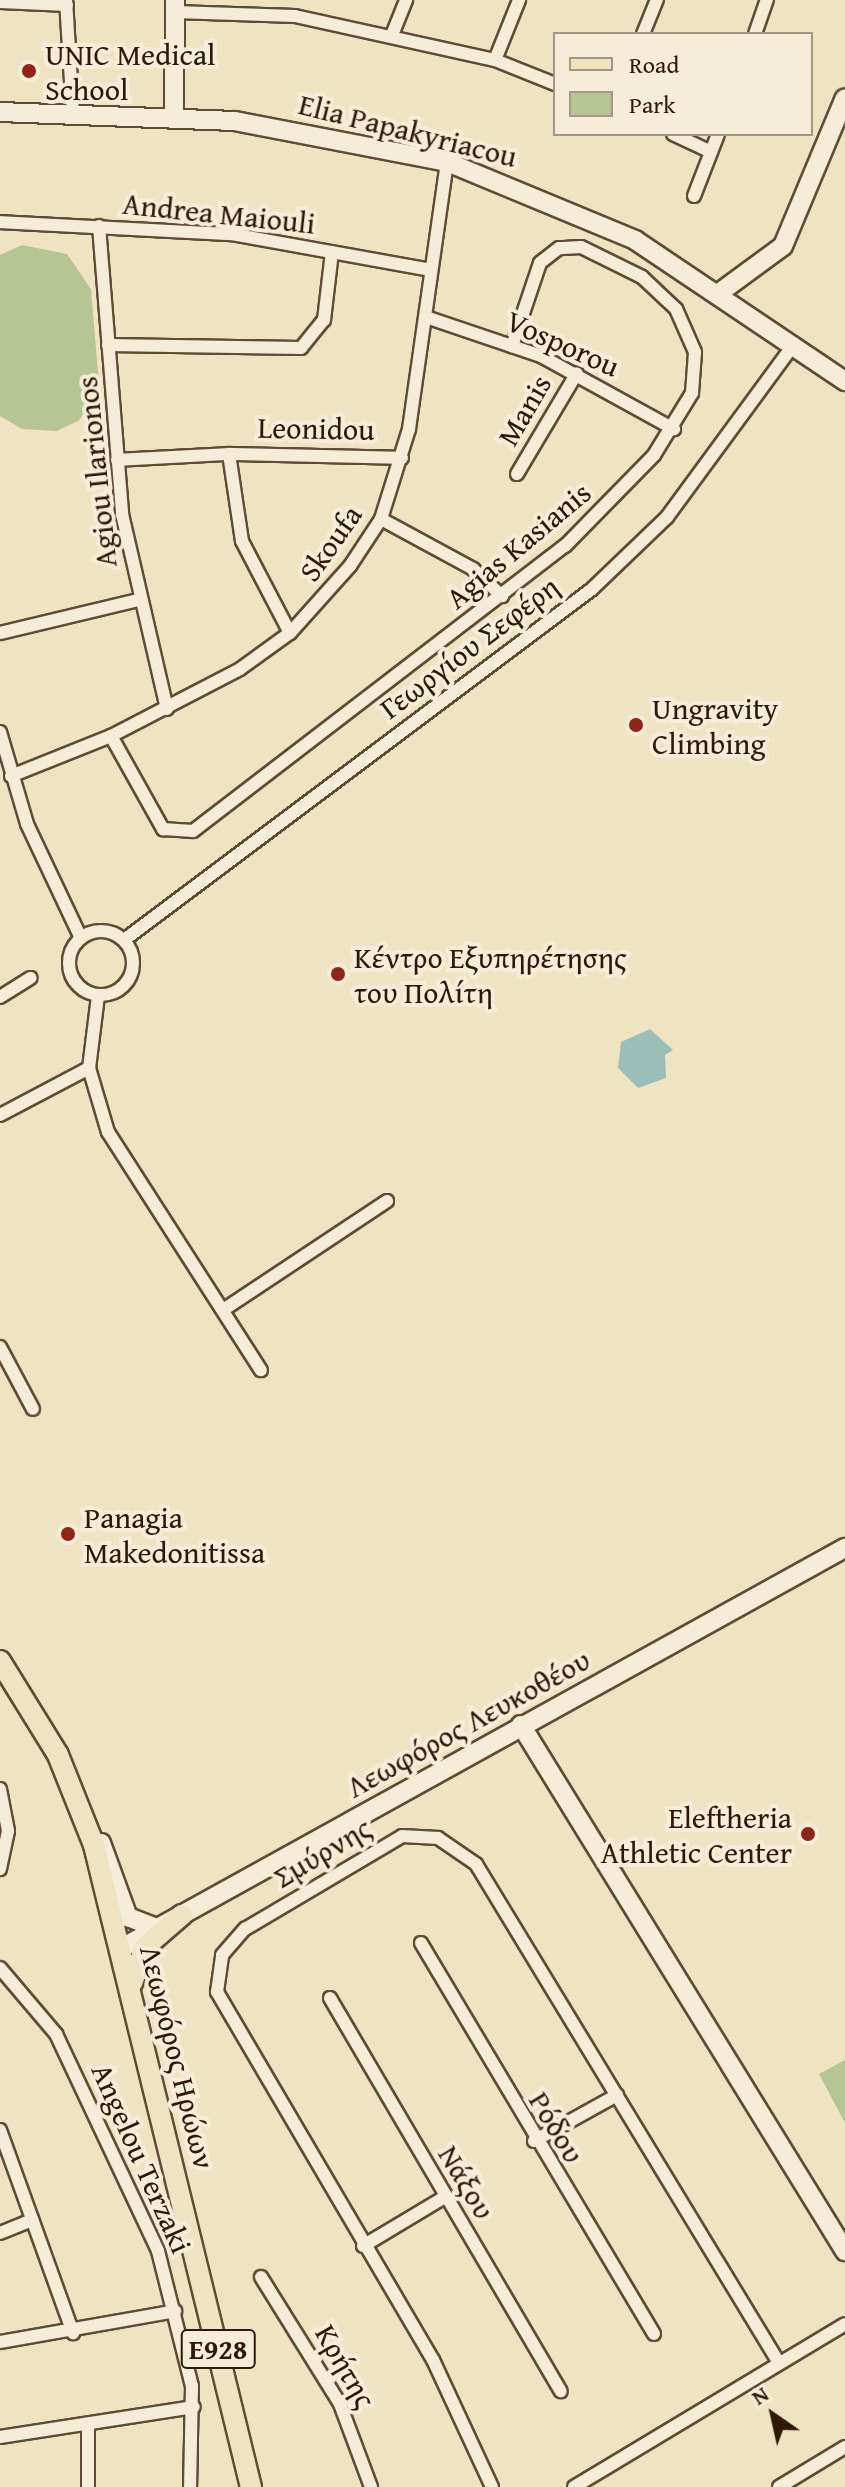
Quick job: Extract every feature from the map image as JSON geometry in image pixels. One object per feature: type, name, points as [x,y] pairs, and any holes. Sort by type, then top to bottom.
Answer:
[{"type":"main road","points":[[174,118],[175,6]]},
{"type":"main road","points":[[719,293],[778,253],[845,98]]},
{"type":"main road","name":"Elia Papakyriacou","points":[[0,112],[174,118],[284,126],[447,162],[622,233],[719,293],[845,381]]},
{"type":"main road","name":"Λεωφόρος Λευκοθέου","points":[[120,1949],[845,1548]]},
{"type":"main road","name":"Λεωφόρος Ηρώων","points":[[0,1661],[58,1755],[90,1833],[131,1989],[251,2487]]},
{"type":"main road","points":[[521,1725],[845,2251]]},
{"type":"main road","points":[[90,1833],[103,1846],[128,1917],[157,1928]]},
{"type":"main road","points":[[131,1989],[145,1947],[182,1915]]},
{"type":"street","points":[[295,0],[295,16]]},
{"type":"street","points":[[392,35],[406,0]]},
{"type":"street","points":[[495,60],[519,0]]},
{"type":"street","points":[[644,32],[657,0]]},
{"type":"street","points":[[756,32],[767,0]]},
{"type":"street","points":[[0,2],[66,2],[73,114]]},
{"type":"street","points":[[175,6],[295,16],[392,35],[495,60],[553,83]]},
{"type":"street","points":[[677,136],[711,152]]},
{"type":"street","points":[[694,196],[717,136]]},
{"type":"street","name":"Skoufa","points":[[11,776],[111,736],[167,709],[290,633],[338,583],[381,519],[402,458],[426,317],[447,162]]},
{"type":"street","name":"Andrea Maiouli","points":[[0,222],[231,234],[431,270]]},
{"type":"street","name":"Agiou Ilarionos","points":[[99,226],[117,460],[138,600],[167,709]]},
{"type":"street","name":"Agias Kasianis","points":[[111,736],[158,823],[184,835],[502,596],[601,512],[674,429],[692,393],[692,340],[668,299],[623,266],[581,247],[553,251],[535,272],[512,346]]},
{"type":"street","points":[[108,345],[301,348],[324,320],[332,252]]},
{"type":"street","name":"Vosporou","points":[[426,317],[512,346],[577,373],[674,429]]},
{"type":"street","name":"Γεωργίου Σεφέρη","points":[[124,940],[592,589],[667,517],[794,344]]},
{"type":"street","name":"Manis","points":[[517,474],[577,373]]},
{"type":"street","points":[[117,460],[229,454]]},
{"type":"street","name":"Leonidou","points":[[290,633],[242,541],[229,454],[402,458]]},
{"type":"street","points":[[381,519],[473,569],[502,596]]},
{"type":"street","points":[[0,633],[138,600]]},
{"type":"street","points":[[0,732],[11,776],[46,872],[81,938]]},
{"type":"street","points":[[98,931],[124,940],[133,957],[131,977],[117,992],[98,996],[79,988],[69,970],[81,938],[98,931]]},
{"type":"street","points":[[0,997],[31,978]]},
{"type":"street","points":[[98,996],[89,1068],[108,1132],[261,1370]]},
{"type":"street","points":[[0,1115],[89,1068]]},
{"type":"street","points":[[223,1310],[387,1201]]},
{"type":"street","points":[[0,1347],[33,1409]]},
{"type":"street","points":[[0,1789],[8,1831],[0,1869]]},
{"type":"street","name":"Σμύρνης","points":[[492,2487],[471,2429],[222,2007],[218,1971],[245,1929],[387,1842],[427,1834],[476,1864],[779,2363]]},
{"type":"street","name":"Ρόδου","points":[[421,1943],[534,2141],[654,2334]]},
{"type":"street","name":"Angelou Terzaki","points":[[0,1968],[41,2012],[73,2066],[138,2198],[175,2311],[194,2407],[190,2487]]},
{"type":"street","name":"Νάξου","points":[[330,1998],[561,2391]]},
{"type":"street","points":[[534,2141],[617,2095]]},
{"type":"street","points":[[0,2130],[73,2333]]},
{"type":"street","points":[[363,2246],[445,2197]]},
{"type":"street","points":[[0,2233],[33,2220]]},
{"type":"street","name":"Κρήτης","points":[[261,2277],[340,2404],[371,2487]]},
{"type":"street","points":[[0,2342],[73,2333],[175,2311]]},
{"type":"street","points":[[574,2487],[845,2324]]},
{"type":"street","points":[[0,2437],[88,2427],[194,2407]]},
{"type":"street","points":[[88,2427],[88,2487]]},
{"type":"street","points":[[779,2487],[845,2447]]},
{"type":"green space","points":[[22,245],[67,254],[91,289],[100,396],[78,421],[57,431],[22,429],[0,416],[0,255]]},
{"type":"green space","points":[[845,2060],[845,2123],[819,2074]]},
{"type":"water","points":[[650,1029],[673,1050],[665,1055],[666,1078],[638,1088],[618,1068],[621,1042]]},
{"type":"place","name":"UNIC Medical School","points":[[29,71]]},
{"type":"place","name":"Ungravity Climbing","points":[[636,725]]},
{"type":"place","name":"Κέντρο Εξυπηρέτησης του Πολίτη","points":[[338,974]]},
{"type":"place","name":"Panagia Makedonitissa","points":[[68,1534]]},
{"type":"place","name":"Eleftheria Athletic Center","points":[[808,1834]]}]
